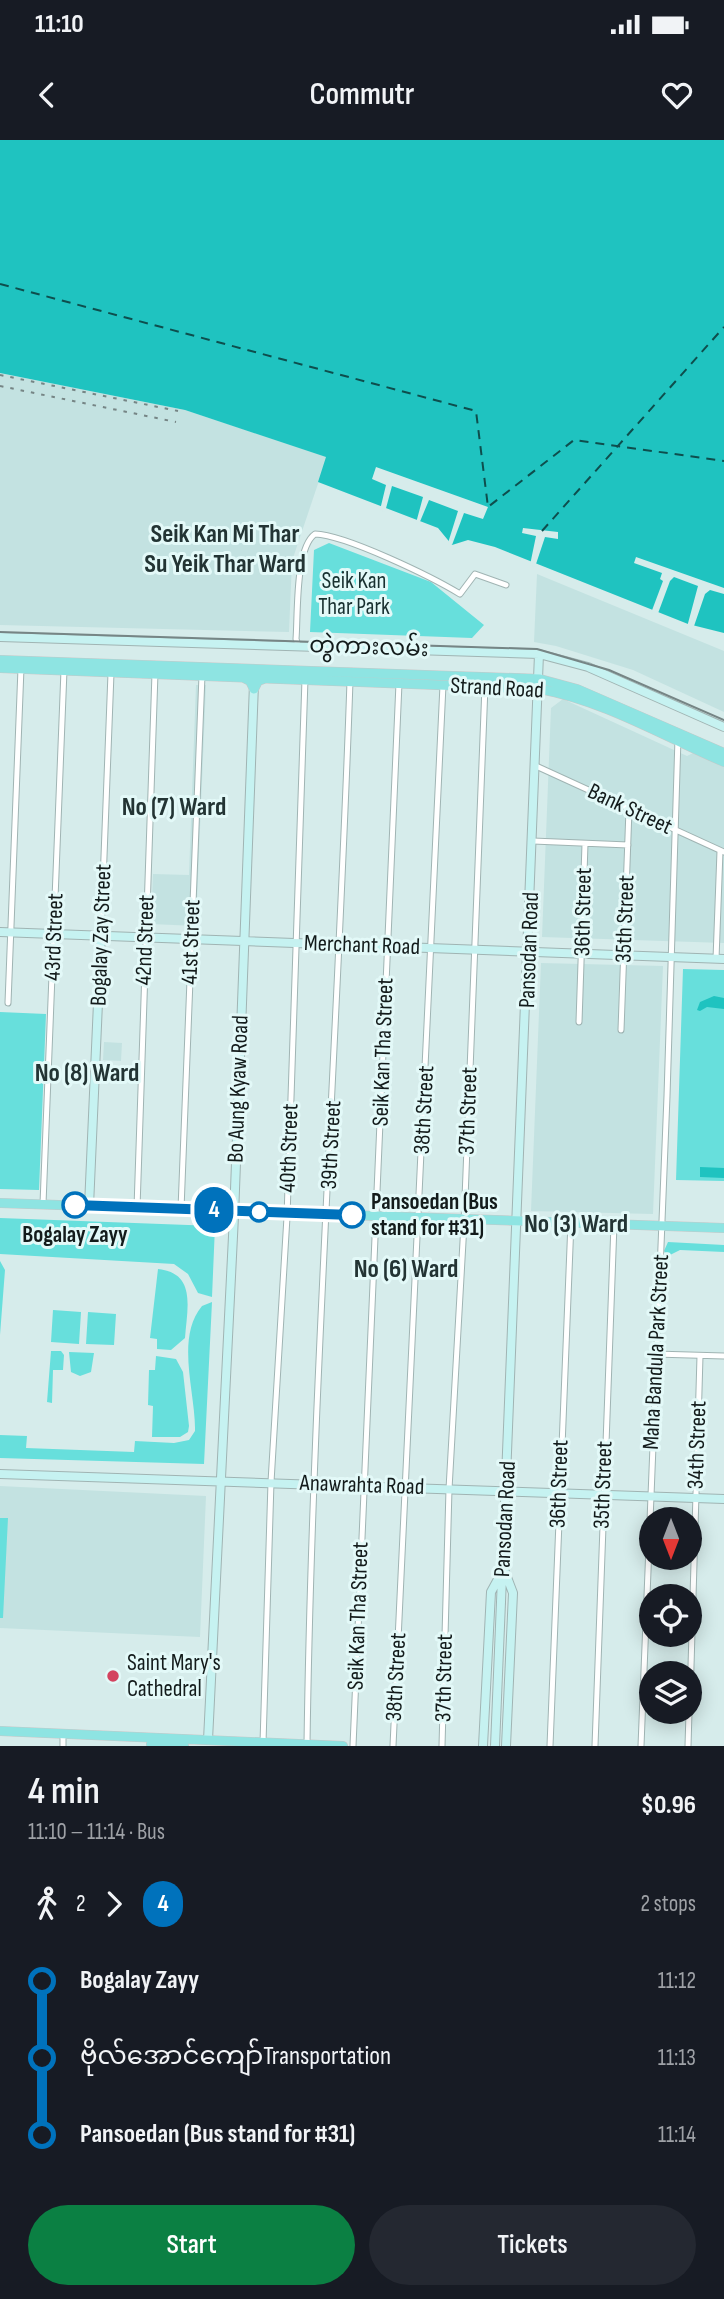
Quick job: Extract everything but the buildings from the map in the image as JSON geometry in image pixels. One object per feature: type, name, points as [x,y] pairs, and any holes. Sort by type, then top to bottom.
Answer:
[{"type":"main road","name":"တွဲကားလမ်း","points":[[0,637],[539,654],[588,667],[724,727]]},
{"type":"main road","name":"Pansodan Road","points":[[495,1746],[519,1220],[539,654]]},
{"type":"main road","name":"Strand Road","points":[[0,660],[540,684],[618,709],[724,762]]},
{"type":"main road","name":"Strand Road","points":[[0,668],[64,670],[111,667],[155,673],[240,676],[255,672],[270,678],[305,679],[351,676]]},
{"type":"main road","name":"Bo Aung Kyaw Road","points":[[203,1742],[221,1480],[255,672]]},
{"type":"main road","points":[[240,676],[250,681],[254,689]]},
{"type":"main road","points":[[254,689],[258,681],[270,678]]},
{"type":"main road","name":"Strand Road","points":[[399,678],[443,685],[540,684]]},
{"type":"main road","name":"Strand Road","points":[[678,738],[724,753]]},
{"type":"main road","name":"Merchant Road","points":[[0,932],[720,959]]},
{"type":"main road","name":"Bogalay Zay Street","points":[[89,1206],[101,936]]},
{"type":"main road","points":[[0,1203],[234,1210],[419,1221],[519,1220],[570,1225],[724,1228]]},
{"type":"main road","name":"Anawrahta Road","points":[[0,1474],[724,1499]]},
{"type":"main road","points":[[483,1746],[491,1592],[504,1570]]},
{"type":"main road","points":[[504,1570],[513,1593],[506,1746]]},
{"type":"main road","points":[[485,1710],[495,1716],[507,1712]]},
{"type":"main road","points":[[0,1731],[63,1740]]},
{"type":"main road","points":[[0,1736],[155,1743],[263,1742],[342,1746]]},
{"type":"main road","points":[[155,1743],[184,1746]]},
{"type":"street","points":[[299,645],[296,639],[302,561],[305,545],[315,534],[332,537],[431,576],[460,594],[475,574],[506,585]]},
{"type":"street","name":"Bogalay Zay Street","points":[[101,936],[111,667]]},
{"type":"street","points":[[8,1003],[16,668]]},
{"type":"street","name":"43rd Street","points":[[43,1204],[64,670]]},
{"type":"street","name":"42nd Street","points":[[136,1208],[155,673]]},
{"type":"street","name":"41st Street","points":[[181,1209],[202,675]]},
{"type":"street","name":"39th Street","points":[[307,1745],[314,1484],[341,944],[351,676]]},
{"type":"street","name":"Seik Kan Tha Street","points":[[353,1746],[399,678]]},
{"type":"street","name":"40th Street","points":[[263,1742],[271,1482],[287,1215],[305,679]]},
{"type":"street","name":"38th Street","points":[[393,1746],[443,685]]},
{"type":"street","name":"37th Street","points":[[442,1746],[449,1489],[464,1222],[485,686]]},
{"type":"street","name":"Maha Bandula Park Street","points":[[641,1746],[678,738]]},
{"type":"street","name":"Bank Street","points":[[536,766],[722,852]]},
{"type":"street","name":"35th Street","points":[[621,1030],[629,809]]},
{"type":"street","points":[[533,841],[628,845]]},
{"type":"street","name":"36th Street","points":[[579,1022],[584,844]]},
{"type":"street","points":[[720,959],[722,852]]},
{"type":"street","name":"36th Street","points":[[550,1746],[570,1225]]},
{"type":"street","name":"35th Street","points":[[595,1746],[614,1226]]},
{"type":"street","points":[[655,1354],[724,1356]]},
{"type":"street","name":"34th Street","points":[[691,1661],[699,1356]]},
{"type":"street","points":[[688,1746],[689,1724]]},
{"type":"shaded area","points":[[0,140],[724,140],[724,633],[688,624],[495,547],[468,540],[452,545],[438,528],[318,482],[326,457],[185,410],[0,373]]},
{"type":"shaded area","points":[[0,373],[185,410],[327,457],[292,561],[289,632],[0,625]]},
{"type":"shaded area","points":[[537,574],[724,651],[724,712],[633,670],[556,646],[534,642]]},
{"type":"shaded area","points":[[196,685],[206,685],[196,926],[151,924],[153,874],[189,875]]},
{"type":"shaded area","points":[[563,699],[687,756],[693,753],[724,767],[724,943],[542,937],[551,708]]},
{"type":"shaded area","points":[[541,963],[663,966],[653,1214],[531,1211]]},
{"type":"shaded area","points":[[714,996],[724,998],[724,1009],[707,1007],[697,1010],[700,1002]]},
{"type":"shaded area","points":[[104,1042],[122,1043],[121,1061],[103,1060]]},
{"type":"shaded area","points":[[700,1167],[724,1168],[724,1178],[700,1177]]},
{"type":"shaded area","points":[[0,1486],[206,1496],[200,1637],[0,1628]]},
{"type":"green space","name":"Seik Kan Thar Park","points":[[329,543],[431,582],[484,625],[472,638],[310,632],[314,550]]},
{"type":"green space","points":[[683,969],[724,970],[724,1181],[676,1180]]},
{"type":"green space","points":[[0,1012],[46,1014],[39,1190],[0,1189]]},
{"type":"green space","points":[[0,1218],[215,1226],[212,1297],[198,1293],[188,1274],[174,1264],[0,1254]]},
{"type":"green space","points":[[668,1242],[724,1245],[724,1252],[680,1250],[668,1256],[664,1251]]},
{"type":"green space","points":[[0,1261],[5,1270],[0,1335]]},
{"type":"green space","points":[[158,1269],[179,1277],[187,1294],[185,1338],[171,1350],[157,1349],[157,1339],[150,1338]]},
{"type":"green space","points":[[212,1302],[204,1464],[0,1458],[0,1435],[27,1436],[26,1448],[134,1452],[135,1441],[174,1443],[189,1440],[195,1431],[188,1350],[190,1334],[194,1319],[202,1306]]},
{"type":"green space","points":[[53,1310],[81,1312],[79,1344],[51,1342]]},
{"type":"green space","points":[[88,1312],[116,1314],[114,1345],[86,1344]]},
{"type":"green space","points":[[51,1351],[61,1351],[64,1355],[63,1370],[53,1370],[52,1403],[47,1402]]},
{"type":"green space","points":[[69,1352],[94,1353],[91,1372],[80,1376],[71,1372]]},
{"type":"green space","points":[[156,1356],[176,1359],[183,1372],[189,1426],[188,1432],[180,1437],[152,1437],[153,1406],[148,1405],[149,1370],[155,1370]]},
{"type":"green space","points":[[0,1518],[8,1518],[3,1618],[0,1618]]},
{"type":"pier","points":[[376,467],[488,507],[483,519],[464,513],[452,545],[448,543],[458,511],[429,500],[419,524],[416,523],[423,497],[392,486],[385,512],[380,510],[386,485],[372,479]]},
{"type":"pier","points":[[523,528],[558,532],[558,539],[545,537],[535,567],[530,565],[536,536],[522,533]]},
{"type":"pier","points":[[636,557],[724,588],[724,594],[710,590],[705,594],[693,629],[687,627],[698,586],[674,577],[657,616],[651,613],[663,581],[660,579],[662,573],[634,563]]},
{"type":"ferry route","points":[[0,284],[476,411],[488,507],[574,440],[724,461]]},
{"type":"ferry route","points":[[542,531],[724,327]]},
{"type":"tram line","points":[[0,632],[537,649],[609,670],[724,720]]},
{"type":"railway","points":[[0,375],[178,411]]},
{"type":"railway","points":[[0,386],[176,422]]},
{"type":"bus line","name":"4","points":[[75,1205],[352,1215]]},
{"type":"place","name":"Bogalay Zayy","points":[[75,1205]]},
{"type":"place","name":"Pansoedan (Bus stand for #31)","points":[[352,1215]]},
{"type":"place","name":"Saint Mary's Cathedral","points":[[113,1676]]},
{"type":"district","name":"Seik Kan Mi Thar Su Yeik Thar Ward","points":[[225,549]]},
{"type":"district","name":"No (7) Ward","points":[[174,807]]},
{"type":"district","name":"No (8) Ward","points":[[87,1073]]},
{"type":"district","name":"No (3) Ward","points":[[576,1224]]},
{"type":"district","name":"No (6) Ward","points":[[406,1269]]}]
